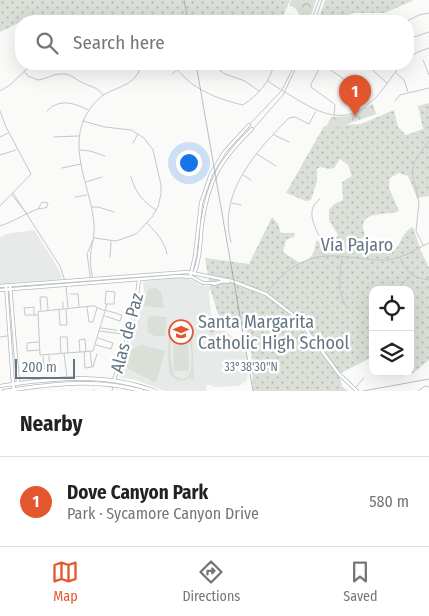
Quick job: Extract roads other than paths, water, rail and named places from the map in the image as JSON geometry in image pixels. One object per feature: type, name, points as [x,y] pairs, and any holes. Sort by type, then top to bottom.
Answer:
[{"type":"main road","points":[[142,391],[114,383],[89,378],[67,378],[15,384],[16,390],[74,382],[114,383],[134,384],[156,391]]},
{"type":"street","points":[[313,15],[319,0]]},
{"type":"street","points":[[317,15],[322,0]]},
{"type":"street","points":[[414,17],[429,14]]},
{"type":"street","points":[[414,37],[429,32]]},
{"type":"street","points":[[414,54],[429,48]]},
{"type":"street","points":[[423,60],[429,74]]},
{"type":"street","points":[[92,281],[87,257],[95,227],[79,150],[79,136],[83,121],[89,110],[104,95],[132,82],[138,75],[139,70]]},
{"type":"street","points":[[172,74],[178,70],[190,82],[212,96],[243,105],[259,92],[268,81],[272,70]]},
{"type":"street","points":[[219,70],[245,81],[259,92]]},
{"type":"street","points":[[191,277],[201,204],[211,174],[225,151],[282,90],[292,70]]},
{"type":"street","points":[[192,273],[199,256],[204,213],[212,182],[227,155],[285,92],[295,70]]},
{"type":"street","points":[[319,70],[311,87],[335,105],[334,115]]},
{"type":"street","points":[[331,70],[348,82],[363,100]]},
{"type":"street","points":[[373,70],[387,83]]},
{"type":"street","points":[[0,91],[10,85],[24,71],[38,80],[56,74],[72,76],[96,88],[104,95]]},
{"type":"street","points":[[268,81],[316,111],[334,115],[346,115],[362,109],[374,99],[395,72],[404,80],[408,93]]},
{"type":"street","points":[[395,101],[400,96],[429,88]]},
{"type":"street","points":[[47,111],[54,104],[62,103],[79,105],[89,110]]},
{"type":"street","points":[[0,111],[8,133],[31,174],[0,206]]},
{"type":"street","points":[[231,242],[229,225],[231,203],[242,175],[273,134],[292,117],[309,124],[316,111]]},
{"type":"street","points":[[254,120],[258,123]]},
{"type":"street","points":[[83,121],[104,127],[131,130],[150,144],[156,158],[162,190],[157,210],[136,234],[111,241],[93,239]]},
{"type":"street","points":[[0,137],[8,133]]},
{"type":"street","points":[[133,142],[138,134]]},
{"type":"street","points":[[273,134],[289,142]]},
{"type":"street","points":[[54,137],[79,136]]},
{"type":"street","points":[[423,246],[416,231],[419,203],[412,172],[414,162],[429,141]]},
{"type":"street","points":[[0,155],[17,149]]},
{"type":"street","points":[[79,150],[105,156]]},
{"type":"street","points":[[257,154],[276,166]]},
{"type":"street","points":[[62,168],[82,164]]},
{"type":"street","points":[[242,175],[251,180]]},
{"type":"street","points":[[86,182],[102,177]]},
{"type":"street","points":[[131,177],[139,196],[157,210]]},
{"type":"street","points":[[12,194],[60,266],[66,285],[67,325],[60,326],[59,310]]},
{"type":"street","points":[[75,197],[88,195]]},
{"type":"street","points":[[320,199],[314,206],[312,219],[315,230],[322,242],[324,255]]},
{"type":"street","points":[[231,203],[241,205]]},
{"type":"street","points":[[91,207],[114,212]]},
{"type":"street","points":[[0,226],[38,208]]},
{"type":"street","points":[[147,223],[165,246],[167,254]]},
{"type":"street","points":[[110,256],[111,241]]},
{"type":"street","name":"Via Pajaro","points":[[266,294],[285,273],[308,259],[324,255],[380,260],[400,258],[429,243]]},
{"type":"street","points":[[89,251],[92,281]]},
{"type":"street","points":[[342,256],[339,288],[343,303],[348,309]]},
{"type":"street","points":[[400,258],[411,275],[429,280]]},
{"type":"street","points":[[0,286],[192,273],[237,284],[266,294],[283,306],[300,322],[339,374],[356,390],[364,378]]},
{"type":"street","points":[[399,286],[411,275]]},
{"type":"street","points":[[139,278],[191,277],[205,283],[223,281],[237,284]]},
{"type":"street","name":"Alas de Paz","points":[[112,391],[138,298],[139,278]]},
{"type":"street","points":[[0,290],[92,281]]},
{"type":"street","points":[[6,285],[12,336]]},
{"type":"street","points":[[0,386],[15,384],[10,285]]},
{"type":"street","points":[[43,355],[93,351],[107,304],[105,304],[106,291],[115,292],[114,304],[107,304]]},
{"type":"street","points":[[71,294],[78,294],[79,308]]},
{"type":"street","points":[[42,311],[40,297],[47,296],[48,310]]},
{"type":"street","points":[[63,302],[66,309]]},
{"type":"street","points":[[87,307],[89,322],[93,322],[98,308]]},
{"type":"street","points":[[34,315],[34,308],[24,308],[25,315],[34,315],[48,310],[87,307],[122,315],[120,321],[104,316]]},
{"type":"street","points":[[38,314],[40,355],[43,355],[44,368]]},
{"type":"street","points":[[100,329],[129,333]]},
{"type":"street","points":[[0,337],[12,336]]},
{"type":"street","points":[[67,378],[60,338],[67,337],[68,354]]},
{"type":"street","points":[[95,345],[111,349],[113,343],[97,338]]},
{"type":"street","points":[[80,353],[79,340],[85,339],[85,368],[94,367],[98,354]]},
{"type":"street","points":[[39,342],[27,343],[27,351],[40,350]]},
{"type":"street","points":[[90,352],[92,367]]},
{"type":"street","points":[[32,366],[36,369],[50,368],[49,355]]},
{"type":"street","points":[[418,391],[425,386],[429,387]]},
{"type":"street","points":[[4,391],[16,390]]},
{"type":"place","name":"Dove Canyon Park","points":[[355,116]]},
{"type":"place","name":"Santa Margarita Catholic High School","points":[[181,332]]}]
